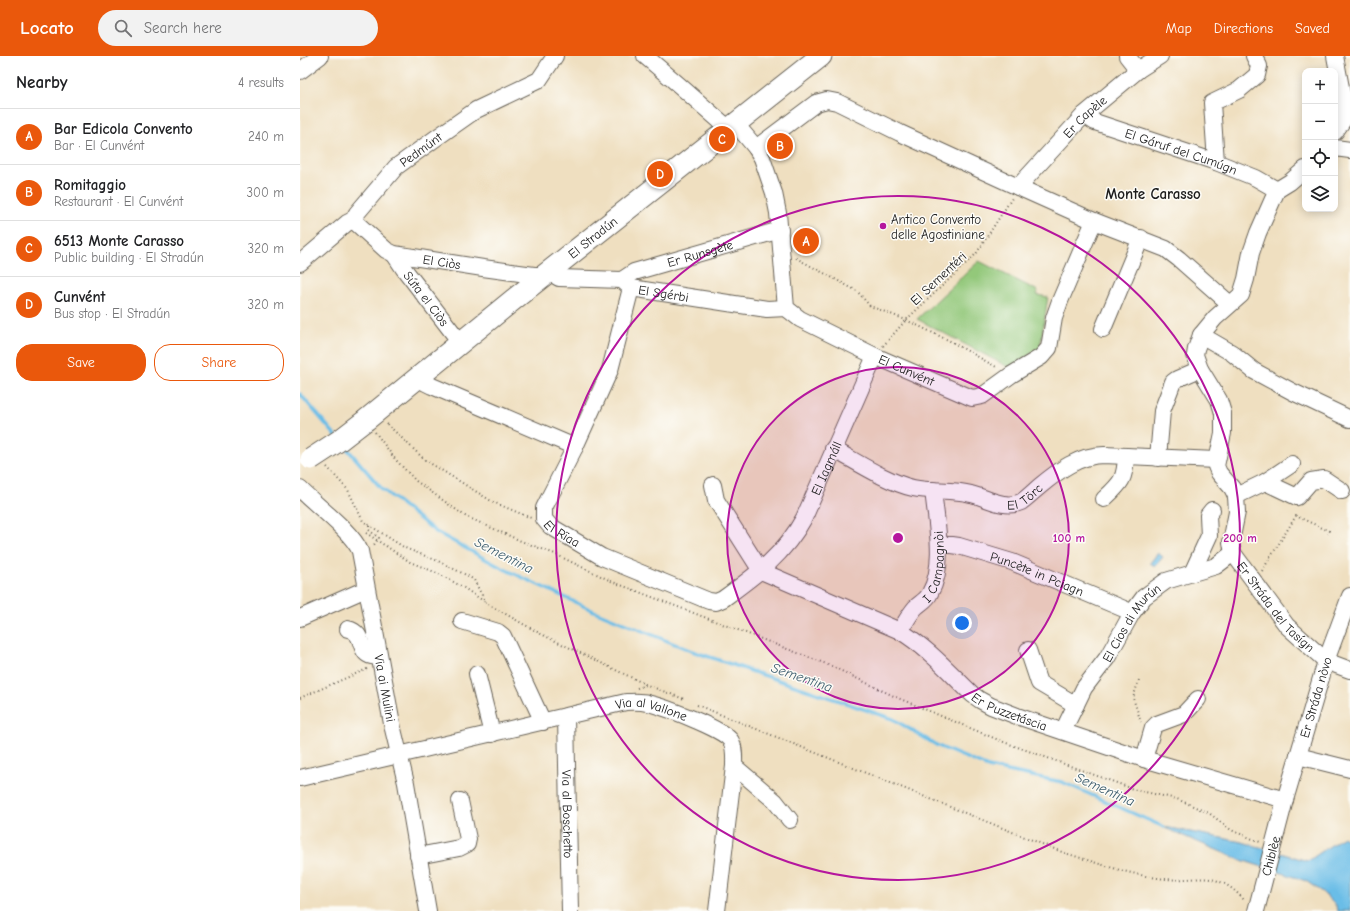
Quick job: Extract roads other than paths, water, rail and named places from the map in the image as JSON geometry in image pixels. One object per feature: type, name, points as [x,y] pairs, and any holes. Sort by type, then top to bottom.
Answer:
[{"type":"main road","name":"El Stradún","points":[[312,463],[460,342],[821,56]]},
{"type":"street","points":[[300,71],[320,56]]},
{"type":"street","name":"Pedmúnt","points":[[300,263],[347,223],[353,220],[357,213],[396,167],[476,110],[539,80],[555,56]]},
{"type":"street","points":[[645,56],[732,126],[756,148],[762,158],[777,203],[786,308]]},
{"type":"street","points":[[1128,56],[1138,70]]},
{"type":"street","name":"Er Capèle","points":[[1018,187],[1084,115],[1138,70],[1160,56]]},
{"type":"street","points":[[1216,162],[1212,103],[1239,90],[1257,75],[1259,66],[1254,56]]},
{"type":"street","points":[[1338,128],[1344,119],[1345,114],[1341,65]]},
{"type":"street","points":[[756,148],[816,103],[822,100],[832,100],[1018,187],[1166,249],[1230,304]]},
{"type":"street","name":"El Gáruf del Cumúgn","points":[[1084,115],[1095,122],[1216,162],[1256,178],[1277,190]]},
{"type":"street","points":[[1338,148],[1350,150]]},
{"type":"street","points":[[1292,464],[1265,482],[1236,496],[1232,488],[1219,473],[1216,466],[1216,460],[1223,433],[1223,413],[1218,400],[1200,369],[1197,361],[1196,349],[1202,335],[1215,318],[1241,295],[1246,280],[1251,253],[1258,232],[1277,190],[1290,182],[1302,172]]},
{"type":"street","name":"El Ciòs","points":[[353,220],[386,250],[394,254],[484,268],[544,275]]},
{"type":"street","name":"El Cunvént","points":[[786,308],[800,319],[875,356],[972,398],[982,396],[1011,375],[1041,357],[1049,348],[1054,318],[1094,220]]},
{"type":"street","name":"Er Runsgète","points":[[626,284],[634,272],[780,230]]},
{"type":"street","points":[[1103,329],[1141,238]]},
{"type":"street","name":"Súta el Ciòs","points":[[394,254],[460,342]]},
{"type":"street","name":"El Sgérbi","points":[[544,275],[554,275],[559,278],[626,284],[767,309],[786,308]]},
{"type":"street","name":"El Rïaa","points":[[626,284],[610,370],[575,447],[544,508],[544,519],[550,526],[602,557],[687,593],[713,602],[723,599],[761,571]]},
{"type":"street","points":[[1202,335],[1232,353],[1254,371],[1293,392],[1350,419]]},
{"type":"street","name":"El Iagmáll","points":[[761,571],[783,548],[798,529],[875,356]]},
{"type":"street","points":[[1158,458],[1162,411],[1173,382],[1200,369]]},
{"type":"street","points":[[418,377],[432,386],[575,447]]},
{"type":"street","name":"El Törc","points":[[833,449],[904,485],[933,490],[970,493],[995,502],[1014,504],[1021,501],[1054,475],[1076,461],[1098,455],[1216,460]]},
{"type":"street","points":[[1104,499],[1123,478],[1126,456]]},
{"type":"street","points":[[1265,482],[1297,497],[1311,481],[1324,479],[1342,490]]},
{"type":"street","points":[[713,485],[716,500],[761,571]]},
{"type":"street","name":"Via ai Mulini","points":[[300,488],[347,533],[356,543],[360,551],[380,660],[406,783],[428,911]]},
{"type":"street","name":"I Campagnòi","points":[[900,631],[912,612],[928,596],[934,585],[938,572],[939,544],[933,490]]},
{"type":"street","name":"Er Stráda del Tasígn","points":[[1236,496],[1237,512],[1230,542],[1233,554],[1287,626],[1326,661]]},
{"type":"street","points":[[1192,573],[1209,536],[1208,515],[1212,510]]},
{"type":"street","name":"Puncète in Pciagn","points":[[939,544],[952,544],[1012,562],[1132,613]]},
{"type":"street","name":"El Cios di Murún","points":[[1063,731],[1084,688],[1107,658],[1132,613],[1144,597],[1172,578],[1216,566],[1233,554]]},
{"type":"street","name":"Er Puzzetáscia","points":[[761,571],[900,631],[912,638],[980,700],[1017,716],[1144,759],[1285,800]]},
{"type":"street","points":[[300,618],[366,589]]},
{"type":"street","name":"Er Stráda nòvo","points":[[1285,800],[1326,661],[1350,596]]},
{"type":"street","points":[[462,621],[498,632],[504,636],[543,722]]},
{"type":"street","points":[[348,629],[358,634],[363,650],[366,653],[380,660]]},
{"type":"street","points":[[1028,650],[1039,683],[1076,705]]},
{"type":"street","points":[[1326,661],[1350,670]]},
{"type":"street","points":[[477,674],[492,734]]},
{"type":"street","points":[[1144,759],[1153,728],[1157,724],[1184,714],[1198,699]]},
{"type":"street","name":"Via al Vallone","points":[[300,778],[626,702],[648,703],[712,727],[726,736],[732,744],[734,766],[717,911]]},
{"type":"street","name":"Via al Boschetto","points":[[566,716],[570,911]]},
{"type":"street","points":[[1298,756],[1350,769]]},
{"type":"street","points":[[734,766],[775,801],[790,820]]},
{"type":"street","name":"Chiblèe","points":[[1252,909],[1267,867],[1285,800]]},
{"type":"street","points":[[418,856],[459,848],[467,844],[468,839],[460,801]]},
{"type":"water","points":[[1158,553],[1163,557],[1155,566],[1150,563]]},
{"type":"water","points":[[1160,826],[1242,842],[1308,861],[1343,837],[1350,842],[1350,911],[1337,911],[1336,906],[1322,892],[1306,881],[1238,859]]},
{"type":"waterway","name":"Sementina","points":[[300,394],[336,436]]},
{"type":"waterway","name":"Sementina","points":[[344,445],[381,488],[436,532],[500,567],[594,611],[692,651],[893,719],[938,746],[988,767],[1062,782],[1164,827]]},
{"type":"place","name":"6513 Monte Carasso","points":[[722,139]]},
{"type":"place","name":"Romitaggio","points":[[780,146]]},
{"type":"place","name":"Cunvént","points":[[660,174]]},
{"type":"place","name":"Antico Convento delle Agostiniane","points":[[883,226]]},
{"type":"place","name":"Bar Edicola Convento","points":[[806,241]]},
{"type":"district","name":"Monte Carasso","points":[[1153,194]]}]
